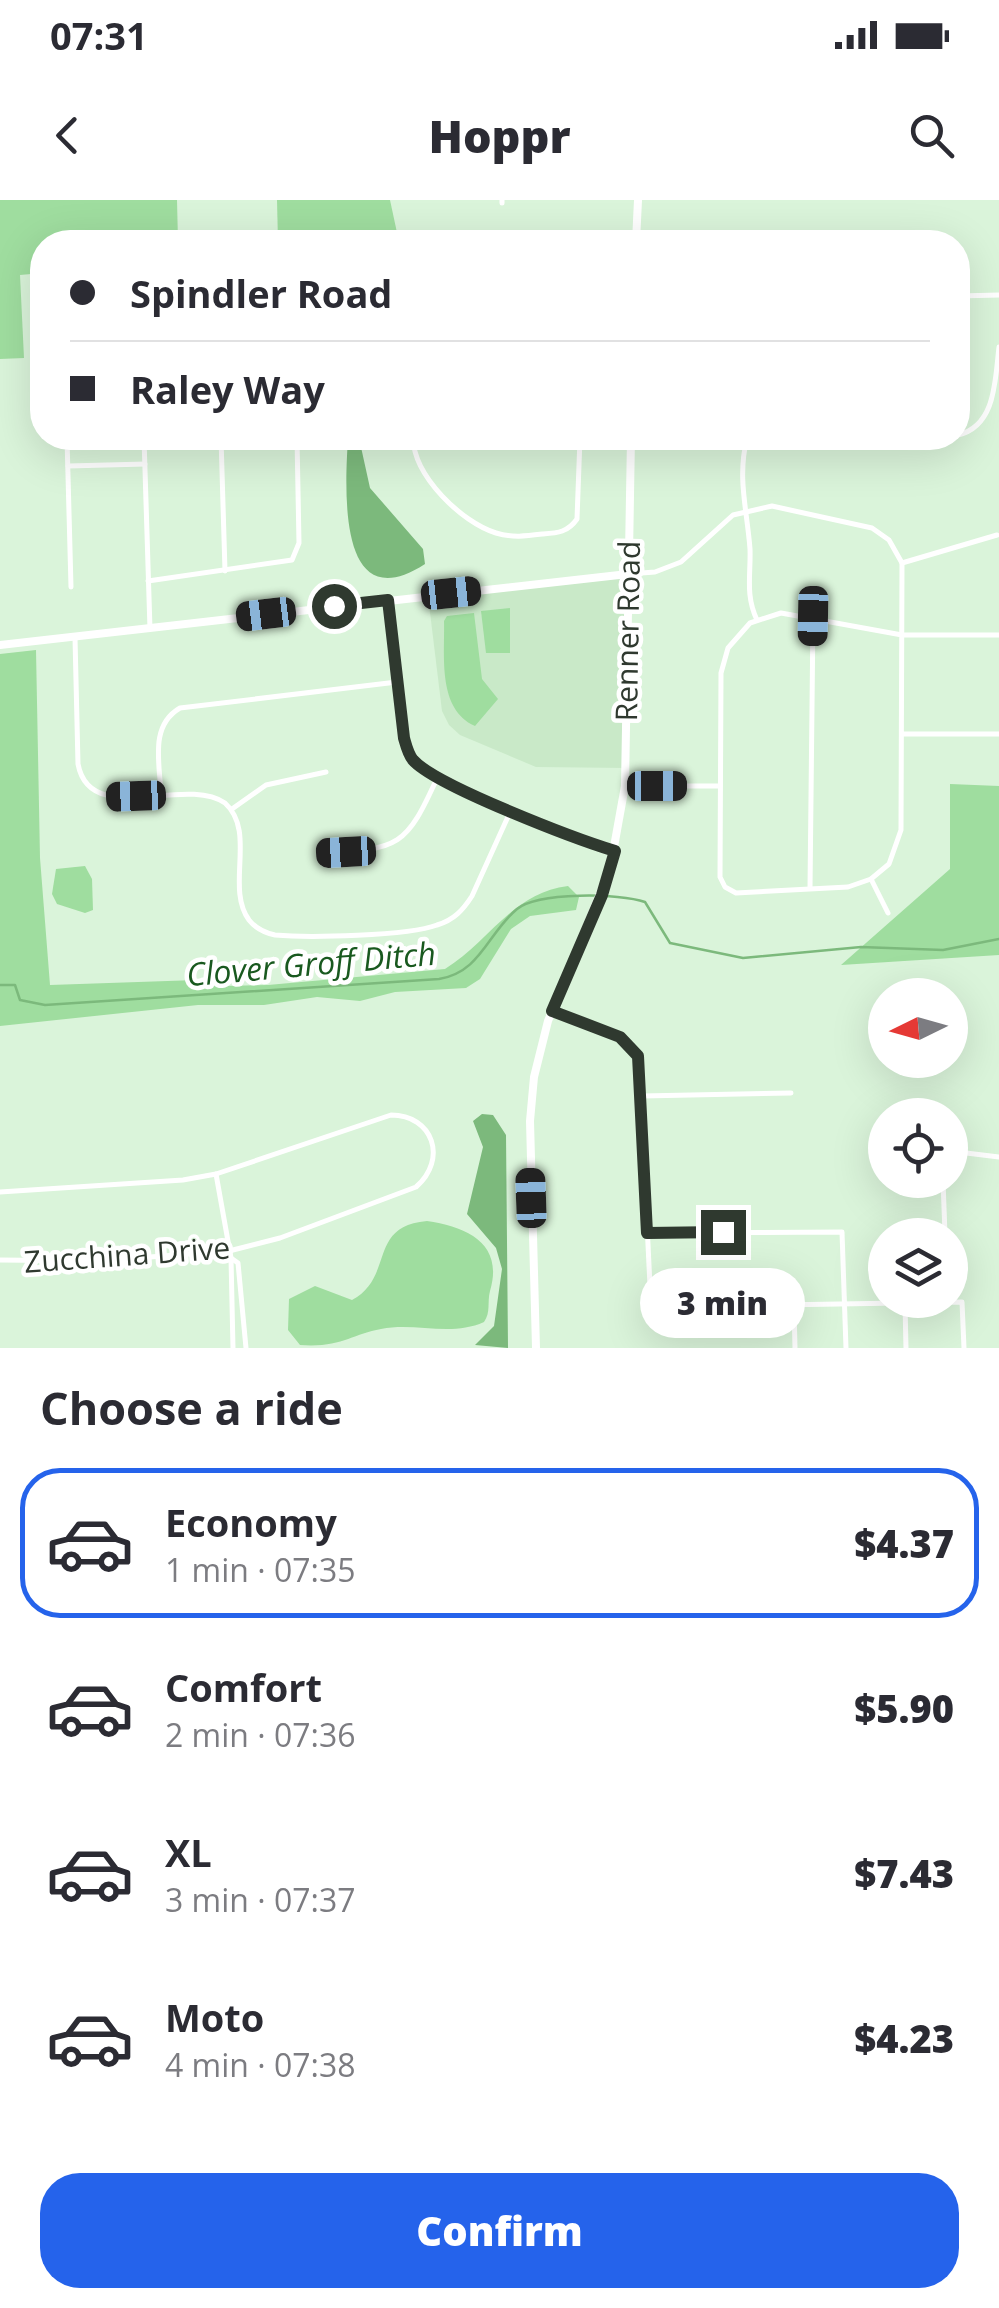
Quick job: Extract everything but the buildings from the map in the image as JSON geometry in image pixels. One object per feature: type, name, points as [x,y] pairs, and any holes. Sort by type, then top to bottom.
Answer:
[{"type":"main road","points":[[637,230],[638,200]]},
{"type":"main road","name":"Renner Road","points":[[536,1348],[530,1121],[534,1077],[552,1011],[602,895],[615,851],[625,786],[631,450]]},
{"type":"main road","points":[[0,646],[628,574]]},
{"type":"street","points":[[970,295],[999,294]]},
{"type":"street","points":[[970,430],[978,426],[989,409],[999,348]]},
{"type":"street","points":[[67,450],[71,587]]},
{"type":"street","points":[[144,450],[150,629]]},
{"type":"street","points":[[221,450],[225,572]]},
{"type":"street","points":[[148,581],[284,564],[298,552],[296,450]]},
{"type":"street","points":[[416,450],[421,468],[480,526],[525,536],[572,526],[578,511],[580,450]]},
{"type":"street","points":[[745,450],[740,484],[750,550],[748,597],[756,620]]},
{"type":"street","points":[[68,466],[145,464]]},
{"type":"street","points":[[628,574],[655,572],[681,562],[725,521],[744,510],[780,506],[853,521],[881,533],[902,564],[904,636],[900,842],[889,864],[871,880],[848,887],[736,893],[725,887],[719,859],[724,658],[736,638],[756,620],[781,612],[904,636],[999,635]]},
{"type":"street","points":[[902,564],[997,535]]},
{"type":"street","points":[[388,600],[411,758],[438,776],[511,810],[615,851]]},
{"type":"street","points":[[810,889],[813,616]]},
{"type":"street","points":[[75,638],[78,764],[83,780],[103,796],[200,794],[218,798],[232,809],[239,828],[246,916],[262,931],[289,935],[417,930],[453,918],[472,896],[511,810]]},
{"type":"street","points":[[161,795],[160,732],[167,717],[180,708],[397,682]]},
{"type":"street","points":[[903,734],[999,734]]},
{"type":"street","points":[[232,809],[266,785],[326,772]]},
{"type":"street","points":[[323,853],[380,848],[400,839],[416,824],[438,776]]},
{"type":"street","points":[[625,786],[720,786]]},
{"type":"street","points":[[871,880],[888,913]]},
{"type":"street","points":[[552,1011],[631,1046],[640,1063],[650,1307],[868,1305]]},
{"type":"street","points":[[642,1096],[791,1093]]},
{"type":"street","name":"Zucchina Drive","points":[[0,1260],[97,1261],[230,1254],[416,1187],[433,1163],[433,1142],[425,1127],[414,1118],[390,1114],[216,1174]]},
{"type":"street","points":[[968,1154],[999,1157]]},
{"type":"street","points":[[0,1192],[183,1180],[216,1174],[230,1254],[233,1348]]},
{"type":"street","points":[[647,1233],[842,1232],[846,1348]]},
{"type":"street","points":[[230,1254],[238,1263],[246,1348]]},
{"type":"street","points":[[794,1306],[795,1348]]},
{"type":"street","points":[[905,1318],[906,1348]]},
{"type":"street","points":[[963,1318],[964,1348]]},
{"type":"shaded area","points":[[0,200],[177,200],[178,230],[30,230],[30,274],[20,275],[24,358],[0,359]]},
{"type":"shaded area","points":[[277,200],[390,200],[396,230],[278,230]]},
{"type":"shaded area","points":[[348,450],[362,450],[370,488],[423,549],[425,564],[396,577],[375,576],[361,563],[352,542],[346,487]]},
{"type":"shaded area","points":[[628,574],[626,768],[536,767],[460,735],[449,725],[442,711],[428,596]]},
{"type":"shaded area","points":[[510,608],[510,653],[486,653],[481,611]]},
{"type":"shaded area","points":[[474,613],[482,679],[498,699],[475,726],[463,718],[449,695],[444,650],[447,616]]},
{"type":"shaded area","points":[[36,650],[40,858],[50,985],[197,980],[224,986],[268,985],[445,969],[516,908],[548,890],[568,886],[579,897],[576,910],[530,916],[511,929],[480,979],[466,988],[395,992],[360,1001],[317,997],[264,1005],[198,1005],[0,1026],[0,654]]},
{"type":"shaded area","points":[[950,784],[999,786],[999,955],[841,965],[950,869]]},
{"type":"shaded area","points":[[85,866],[92,879],[93,910],[85,913],[57,904],[52,894],[56,869]]},
{"type":"shaded area","points":[[482,1114],[493,1115],[506,1135],[508,1348],[475,1345],[494,1326],[502,1269],[496,1248],[467,1214],[483,1147],[473,1121]]},
{"type":"shaded area","points":[[427,1221],[469,1233],[487,1250],[493,1275],[484,1322],[459,1328],[394,1327],[336,1343],[300,1345],[288,1330],[289,1299],[315,1286],[352,1300],[373,1279],[396,1232]]},
{"type":"waterway","name":"Clover Groff Ditch","points":[[0,985],[15,985],[20,1000],[45,1005],[439,979],[465,969],[517,909],[542,899],[580,896],[645,902],[670,943],[743,958],[861,947],[943,950],[999,939]]},
{"type":"route","points":[[334,606],[388,600],[404,738],[411,758],[427,771],[511,810],[615,851],[590,926],[552,1011],[620,1037],[638,1056],[642,1070],[647,1233],[723,1232]]}]
